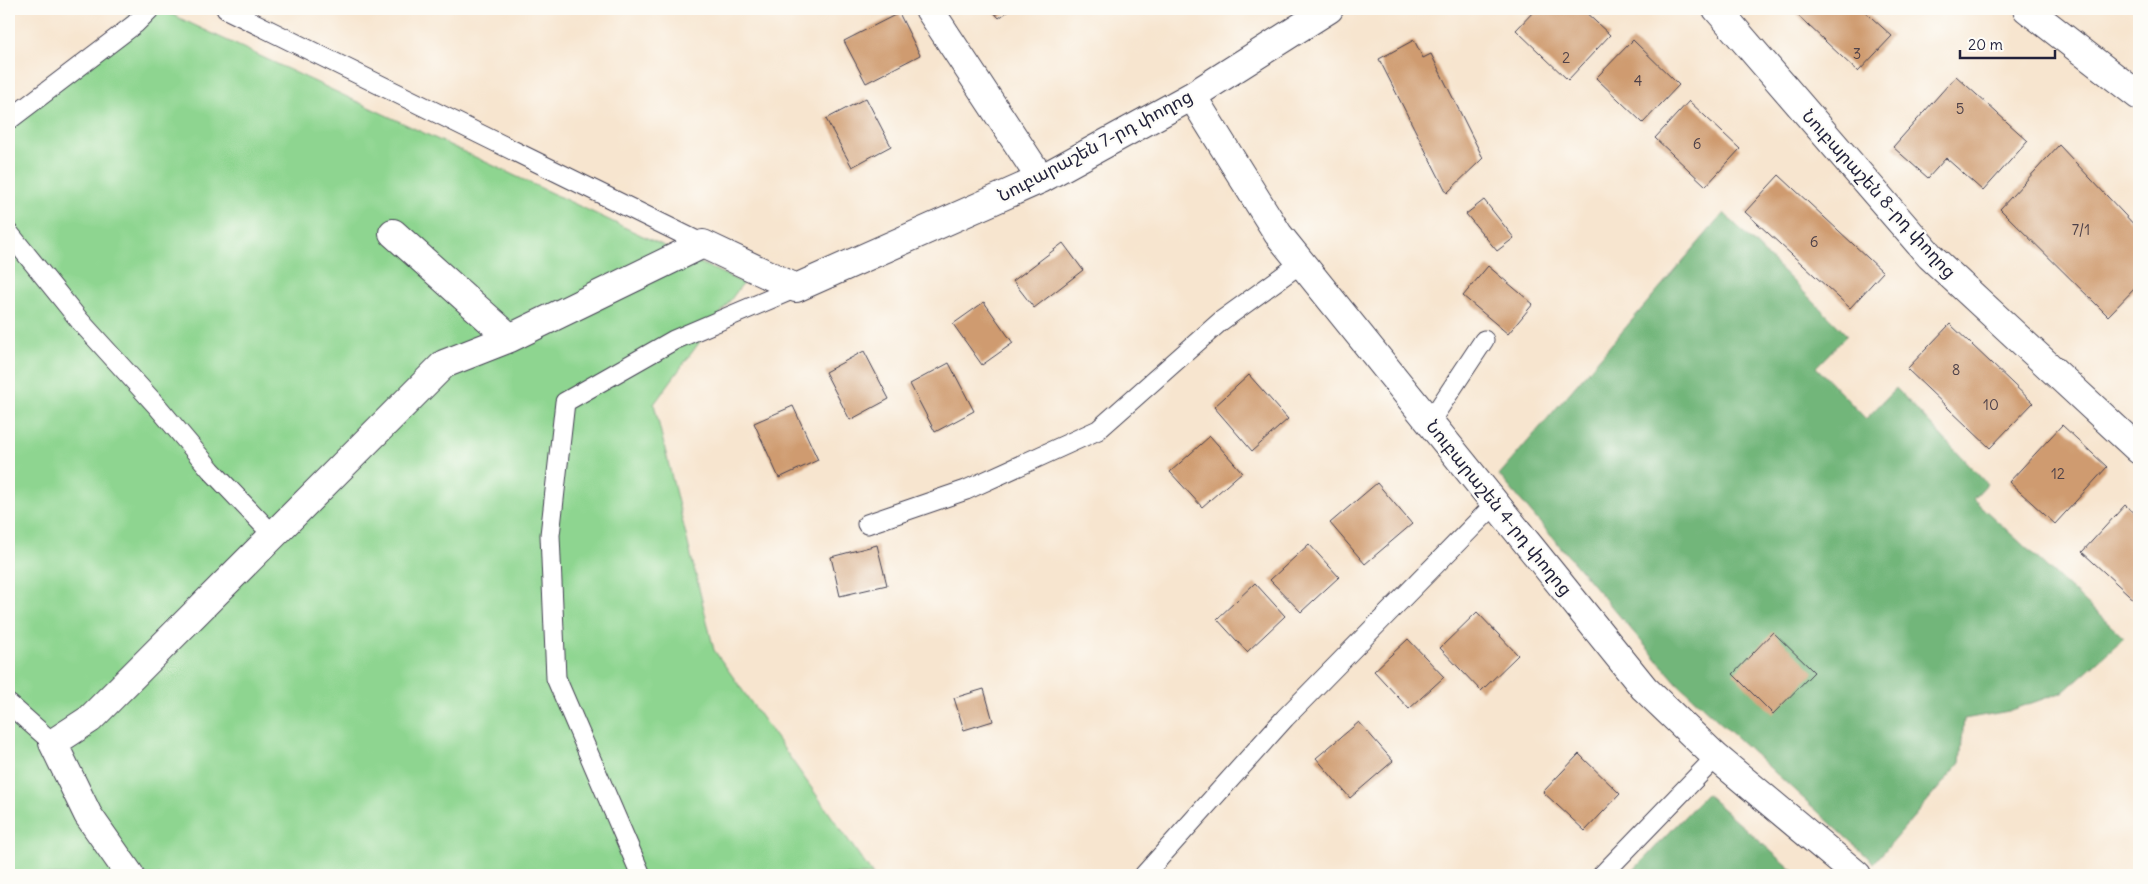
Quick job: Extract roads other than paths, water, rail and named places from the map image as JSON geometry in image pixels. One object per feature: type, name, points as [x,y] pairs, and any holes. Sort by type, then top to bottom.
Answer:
[{"type":"street","points":[[929,9],[1041,179]]},
{"type":"street","name":"Նուբարաշեն 7-րդ փողոց","points":[[796,288],[1041,179],[1192,96],[1329,9]]},
{"type":"street","name":"Նուբարաշեն 8-րդ փողոց","points":[[1717,9],[1930,256],[2139,450]]},
{"type":"street","points":[[2027,9],[2139,96]]},
{"type":"street","name":"Նուբարաշեն 4-րդ փողոց","points":[[1192,96],[1278,234],[1644,688],[1716,757],[1857,875]]},
{"type":"street","points":[[393,233],[510,338]]},
{"type":"street","points":[[130,875],[88,815],[53,743],[90,719],[444,364],[510,338],[703,244],[796,288]]},
{"type":"lane","points":[[9,120],[135,24],[150,9]]},
{"type":"lane","points":[[226,9],[703,244]]},
{"type":"lane","points":[[9,233],[80,321],[157,406],[211,470],[273,535]]},
{"type":"lane","points":[[867,524],[966,490],[1098,430],[1221,321],[1301,263]]},
{"type":"lane","points":[[642,875],[556,678],[550,536],[565,402],[674,340],[796,288]]},
{"type":"lane","points":[[1429,423],[1484,340]]},
{"type":"lane","points":[[1144,875],[1285,718],[1495,504]]},
{"type":"lane","points":[[9,704],[53,743]]},
{"type":"lane","points":[[1602,875],[1716,757]]}]
